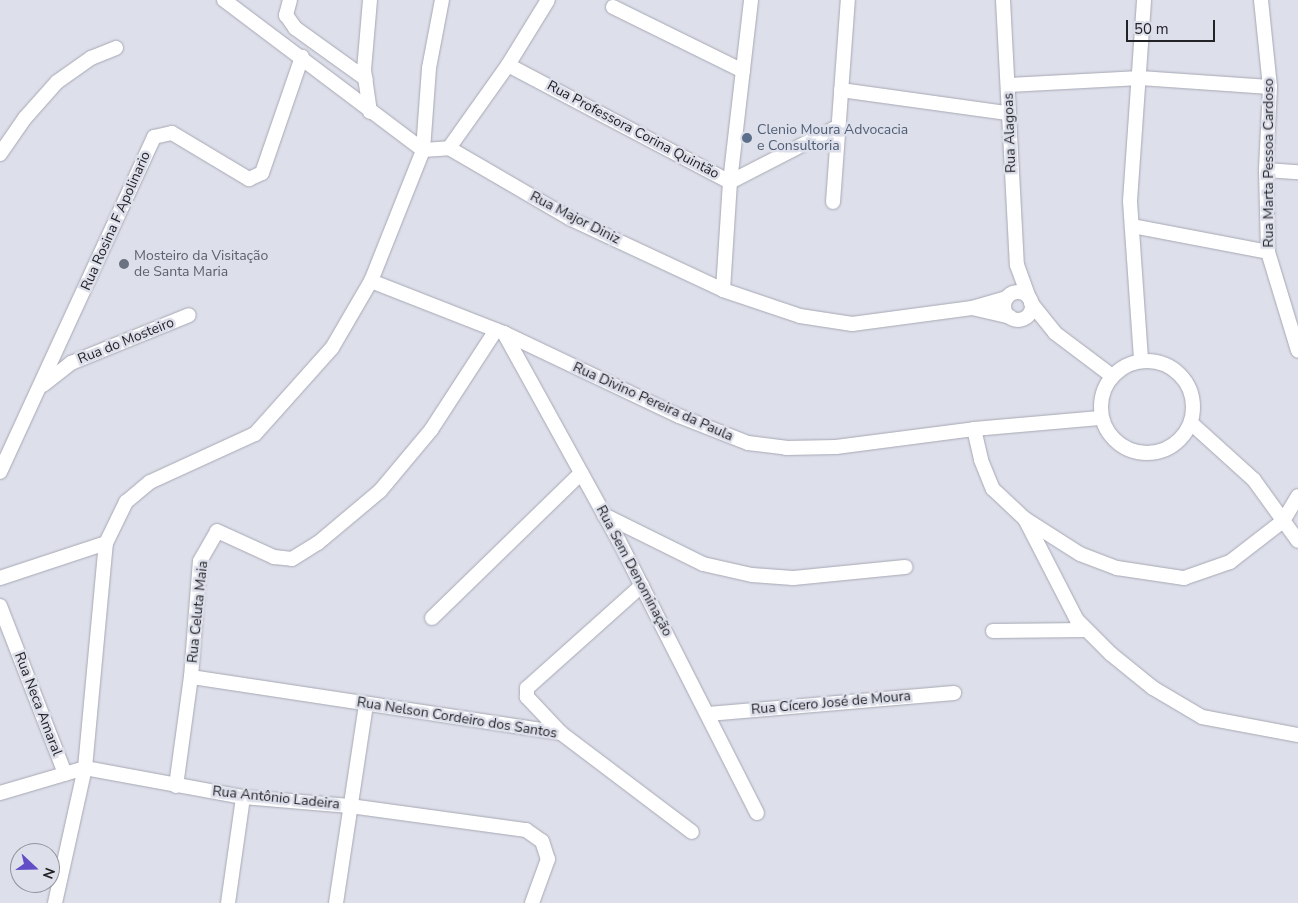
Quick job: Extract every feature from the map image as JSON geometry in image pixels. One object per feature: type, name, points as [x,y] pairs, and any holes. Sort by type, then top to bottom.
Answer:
[{"type":"street","points":[[224,0],[302,57],[370,112],[422,150],[449,148],[508,65],[548,0]]},
{"type":"street","points":[[290,0],[286,16],[295,28],[366,79]]},
{"type":"street","points":[[370,0],[366,79],[370,112]]},
{"type":"street","points":[[55,903],[85,768],[106,543],[126,502],[150,482],[255,434],[332,348],[371,281],[422,150],[429,68],[442,0]]},
{"type":"street","points":[[723,290],[730,182],[751,0]]},
{"type":"street","points":[[833,202],[837,127],[848,0]]},
{"type":"street","name":"Rua Alagoas","points":[[1003,0],[1009,85],[1007,113],[1017,265],[1030,301],[1055,333],[1110,375]]},
{"type":"street","points":[[1141,359],[1130,202],[1144,0]]},
{"type":"street","name":"Rua Marta Pessoa Cardoso","points":[[1261,0],[1270,87],[1266,170],[1268,252],[1298,351]]},
{"type":"street","points":[[613,7],[742,71]]},
{"type":"street","points":[[0,154],[25,118],[57,82],[91,58],[116,48]]},
{"type":"street","name":"Rua Rosina F Apolinario","points":[[0,472],[154,137],[172,133],[250,179],[262,174],[302,57]]},
{"type":"street","name":"Rua Professora Corina Quintão","points":[[508,65],[730,182],[837,127]]},
{"type":"street","points":[[1009,85],[1140,78],[1270,87]]},
{"type":"street","points":[[841,90],[1007,113]]},
{"type":"street","name":"Rua Major Diniz","points":[[449,148],[570,219],[723,290],[800,316],[852,324],[972,308],[1008,297]]},
{"type":"street","points":[[1266,170],[1298,172]]},
{"type":"street","points":[[1132,226],[1268,252]]},
{"type":"street","name":"Rua Alagoas","points":[[1008,297],[1017,265]]},
{"type":"street","name":"Rua Divino Pereira da Paula","points":[[371,281],[500,332],[679,416],[748,444],[786,448],[836,447],[974,429],[1100,418]]},
{"type":"street","points":[[1020,292],[1030,301],[1029,314],[1016,318],[1004,309],[1008,297],[1020,292]]},
{"type":"street","name":"Rua Major Diniz","points":[[972,308],[1016,318]]},
{"type":"street","name":"Rua do Mosteiro","points":[[40,387],[71,363],[189,315]]},
{"type":"street","name":"Rua Alagoas","points":[[1016,318],[1055,333]]},
{"type":"street","name":"Rua Sem Denominação","points":[[500,332],[581,473],[642,585],[757,813]]},
{"type":"street","name":"Rua Celuta Maia","points":[[176,786],[191,677],[200,561],[216,531],[274,557],[292,559],[318,543],[380,491],[393,476],[431,430],[500,332]]},
{"type":"street","points":[[1141,359],[1165,362],[1184,377],[1193,399],[1191,423],[1177,442],[1156,453],[1132,452],[1112,439],[1100,418],[1110,375],[1141,359]]},
{"type":"street","points":[[1191,423],[1254,480],[1298,540]]},
{"type":"street","points":[[974,429],[981,460],[993,489],[1025,519],[1080,554],[1116,568],[1184,578],[1230,562],[1283,521],[1298,496]]},
{"type":"street","points":[[432,618],[581,473]]},
{"type":"street","points":[[604,515],[703,564],[752,575],[793,578],[905,567]]},
{"type":"street","points":[[1025,519],[1077,620],[1153,688],[1202,717],[1298,735]]},
{"type":"street","points":[[0,578],[106,543]]},
{"type":"street","points":[[561,733],[527,697],[527,688],[642,585]]},
{"type":"street","name":"Rua Neca Amaral","points":[[0,606],[65,774]]},
{"type":"street","points":[[993,631],[1086,630]]},
{"type":"street","name":"Rua Nelson Cordeiro dos Santos","points":[[191,677],[561,733],[692,832]]},
{"type":"street","name":"Rua Cícero José de Moura","points":[[708,714],[954,693]]},
{"type":"street","points":[[336,903],[366,704]]},
{"type":"street","name":"Rua Antônio Ladeira","points":[[0,793],[85,768],[243,798],[350,806],[526,830],[542,841],[548,859],[532,903]]},
{"type":"street","points":[[228,903],[243,798]]},
{"type":"place","name":"Clenio Moura Advocacia e Consultoria","points":[[747,138]]},
{"type":"place","name":"Mosteiro da Visitação de Santa Maria","points":[[124,264]]}]
